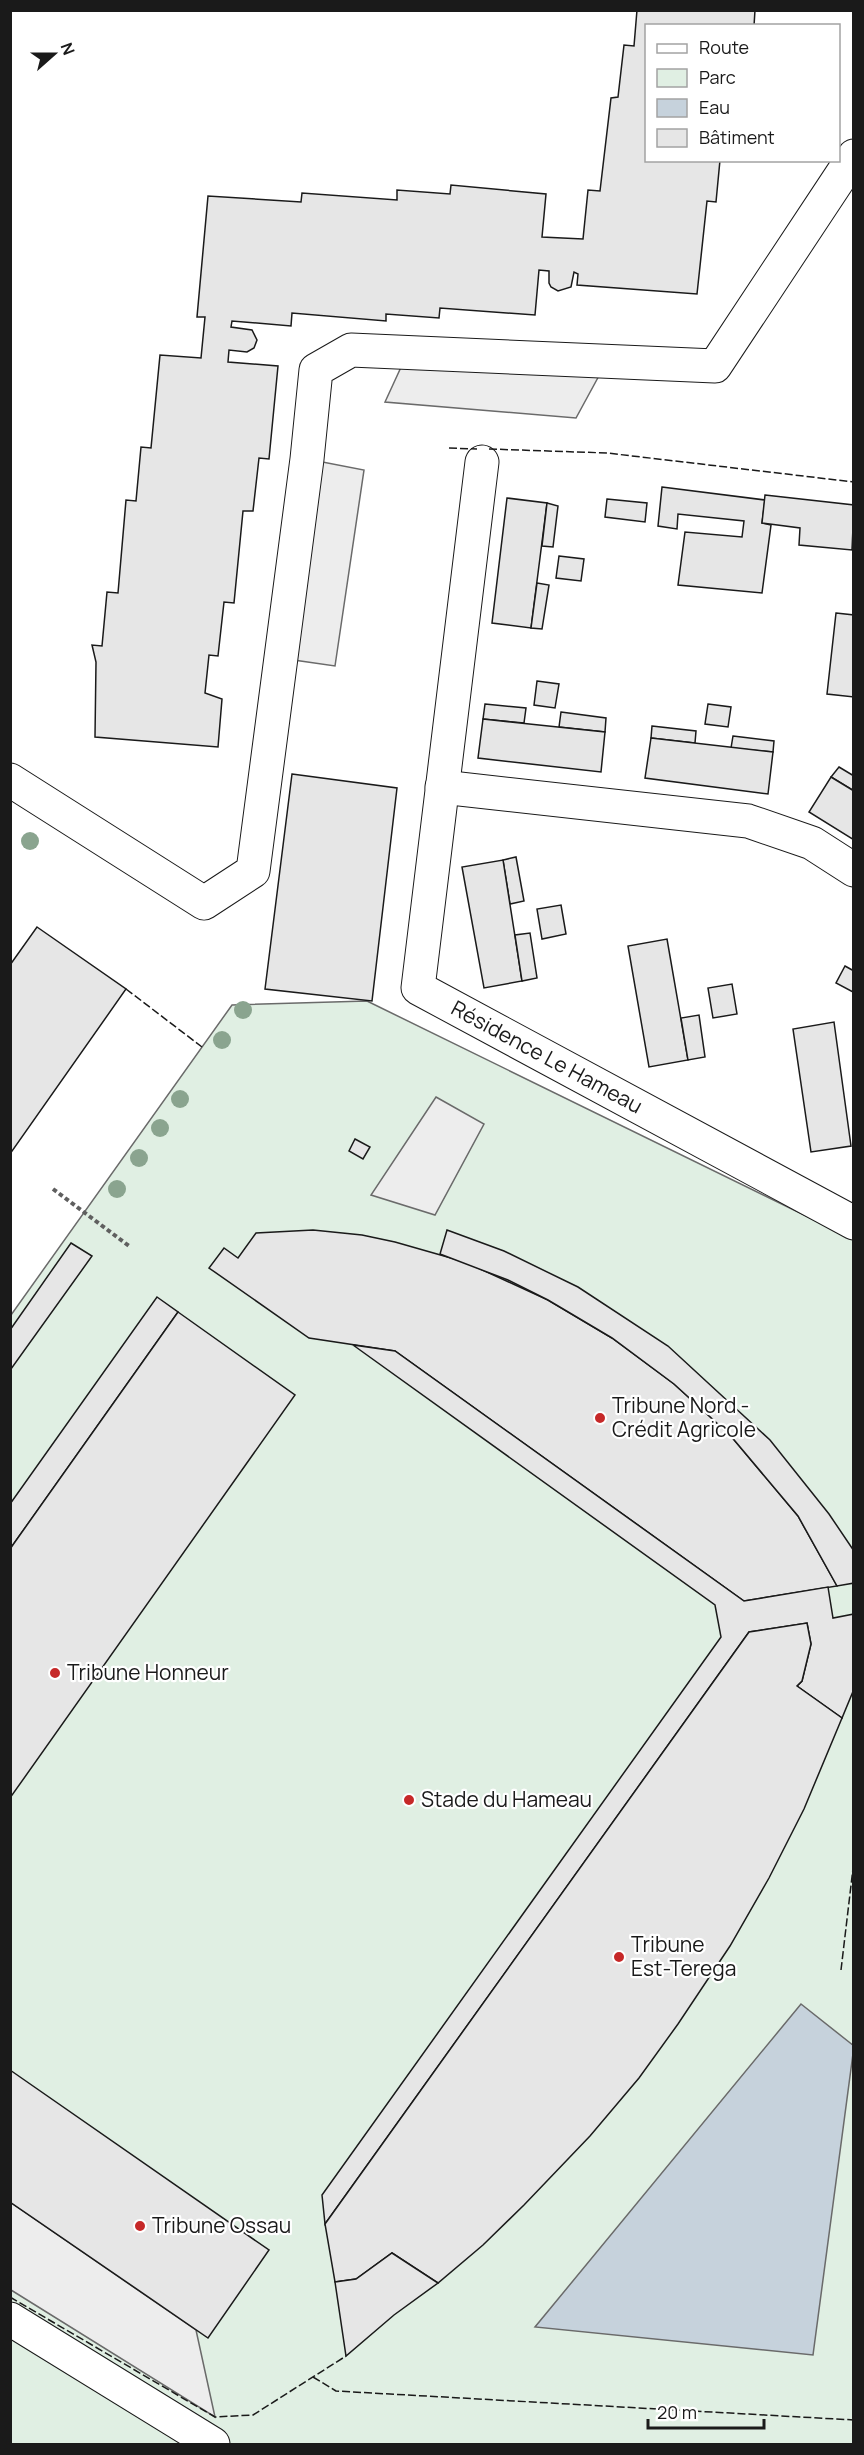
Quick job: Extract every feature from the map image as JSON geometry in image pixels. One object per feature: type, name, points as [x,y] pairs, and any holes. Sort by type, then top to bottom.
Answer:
[{"type":"lane","points":[[10,780],[204,903],[253,871],[307,459],[316,370],[351,350],[715,366],[854,156]]},
{"type":"lane","name":"Résidence Le Hameau","points":[[482,462],[418,988],[854,1222]]},
{"type":"lane","points":[[442,787],[748,821],[812,843],[854,870]]},
{"type":"lane","points":[[10,2319],[213,2445]]},
{"type":"path","points":[[53,1189],[129,1246]]},
{"type":"green space","name":"Stade du Hameau","points":[[367,1001],[853,1239],[853,2444],[11,2444],[11,1315],[232,1005]]},
{"type":"shaded area","points":[[408,352],[607,361],[576,418],[385,402]]},
{"type":"shaded area","points":[[307,459],[364,470],[335,666],[280,658]]},
{"type":"shaded area","points":[[436,1097],[484,1124],[435,1215],[371,1195]]},
{"type":"shaded area","points":[[10,2202],[196,2330],[215,2417],[11,2290]]},
{"type":"water","points":[[801,2004],[854,2046],[813,2355],[535,2327]]},
{"type":"building","points":[[637,10],[755,10],[754,24],[645,24],[645,162],[720,162],[716,202],[707,201],[697,294],[577,285],[578,274],[574,272],[571,287],[558,291],[549,283],[549,271],[539,270],[535,315],[440,308],[439,318],[386,314],[386,321],[292,313],[291,326],[232,321],[231,327],[252,330],[257,340],[254,348],[247,352],[229,350],[228,362],[278,366],[269,459],[259,458],[253,511],[243,511],[234,603],[224,602],[218,656],[209,655],[205,693],[222,699],[218,747],[95,737],[96,662],[92,645],[102,646],[107,592],[118,593],[126,500],[136,501],[141,447],[151,448],[160,355],[201,358],[205,317],[197,317],[208,196],[301,202],[302,193],[397,200],[397,190],[450,194],[451,185],[546,194],[542,237],[583,239],[588,190],[600,191],[611,98],[618,97],[624,45],[634,46]]},
{"type":"building","points":[[662,487],[765,500],[762,523],[771,525],[762,593],[678,585],[685,532],[742,537],[744,521],[678,514],[677,529],[658,526]]},
{"type":"building","points":[[765,495],[854,505],[852,550],[799,545],[800,528],[762,523]]},
{"type":"building","points":[[507,498],[547,503],[531,628],[492,623]]},
{"type":"building","points":[[607,499],[647,503],[645,522],[605,517]]},
{"type":"building","points":[[547,503],[558,506],[553,547],[542,546]]},
{"type":"building","points":[[559,556],[584,559],[581,581],[556,578]]},
{"type":"building","points":[[537,583],[549,585],[542,629],[531,628]]},
{"type":"building","points":[[836,613],[854,615],[854,697],[827,694]]},
{"type":"building","points":[[537,681],[559,684],[555,708],[534,705]]},
{"type":"building","points":[[485,704],[526,708],[524,723],[483,719]]},
{"type":"building","points":[[708,704],[731,707],[728,727],[705,724]]},
{"type":"building","points":[[561,712],[606,718],[605,732],[559,727]]},
{"type":"building","points":[[483,719],[605,732],[601,772],[478,758]]},
{"type":"building","points":[[652,726],[696,731],[695,743],[651,738]]},
{"type":"building","points":[[733,736],[774,741],[773,752],[731,748]]},
{"type":"building","points":[[651,738],[773,752],[768,794],[645,778]]},
{"type":"building","points":[[839,767],[854,776],[854,791],[831,777]]},
{"type":"building","points":[[292,774],[397,788],[372,1001],[265,989]]},
{"type":"building","points":[[831,777],[854,791],[854,840],[809,812]]},
{"type":"building","points":[[516,857],[524,901],[510,904],[503,860]]},
{"type":"building","points":[[503,860],[522,981],[484,988],[462,867]]},
{"type":"building","points":[[561,905],[566,934],[542,939],[537,909]]},
{"type":"building","points":[[37,927],[126,989],[10,1154],[10,965]]},
{"type":"building","points":[[530,933],[537,978],[522,981],[515,935]]},
{"type":"building","points":[[667,939],[688,1060],[649,1067],[628,946]]},
{"type":"building","points":[[845,966],[854,971],[853,992],[836,983]]},
{"type":"building","points":[[732,984],[737,1014],[713,1018],[708,988]]},
{"type":"building","points":[[699,1015],[705,1057],[688,1060],[681,1018]]},
{"type":"building","points":[[834,1022],[851,1146],[811,1152],[793,1029]]},
{"type":"building","points":[[355,1139],[370,1147],[363,1159],[349,1151]]},
{"type":"building","name":"Tribune Nord - Crédit Agricole","points":[[313,1230],[362,1235],[465,1262],[548,1300],[612,1338],[674,1384],[730,1435],[798,1516],[837,1586],[744,1601],[395,1351],[309,1338],[209,1268],[224,1248],[238,1258],[256,1233]]},
{"type":"building","points":[[447,1230],[504,1251],[578,1287],[668,1346],[770,1440],[829,1514],[854,1551],[854,1583],[837,1586],[798,1516],[730,1435],[674,1384],[612,1338],[548,1300],[508,1280],[440,1254]]},
{"type":"building","points":[[71,1243],[92,1256],[11,1369],[10,1330]]},
{"type":"building","points":[[157,1297],[178,1312],[10,1549],[10,1504]]},
{"type":"building","name":"Tribune Honneur","points":[[178,1312],[295,1395],[10,1798],[10,1549]]},
{"type":"building","points":[[353,1345],[395,1351],[744,1601],[828,1587],[833,1618],[854,1614],[854,1689],[842,1718],[797,1686],[802,1681],[811,1644],[807,1623],[749,1632],[325,2224],[322,2195],[721,1637],[715,1605]]},
{"type":"building","name":"Tribune Est-Terega","points":[[807,1623],[811,1644],[802,1681],[797,1686],[842,1718],[804,1809],[769,1878],[730,1946],[678,2024],[639,2078],[590,2136],[483,2245],[438,2283],[392,2253],[356,2279],[335,2282],[325,2224],[749,1632]]},
{"type":"building","name":"Tribune Ossau","points":[[10,2070],[269,2250],[208,2338],[10,2202]]},
{"type":"building","points":[[392,2253],[438,2283],[394,2315],[346,2356],[335,2282],[356,2279]]},
{"type":"fence","points":[[449,448],[477,449]]},
{"type":"fence","points":[[489,449],[607,453],[854,482]]},
{"type":"fence","points":[[126,989],[202,1047]]},
{"type":"fence","points":[[841,1970],[854,1860]]},
{"type":"fence","points":[[10,2297],[215,2417],[253,2415],[346,2356]]},
{"type":"fence","points":[[313,2377],[336,2391],[854,2420]]},
{"type":"place","name":"Tribune Nord - Crédit Agricole","points":[[600,1418]]},
{"type":"place","name":"Tribune Honneur","points":[[55,1673]]},
{"type":"place","name":"Stade du Hameau","points":[[409,1800]]},
{"type":"place","name":"Tribune Est-Terega","points":[[619,1957]]},
{"type":"place","name":"Tribune Ossau","points":[[140,2226]]}]
